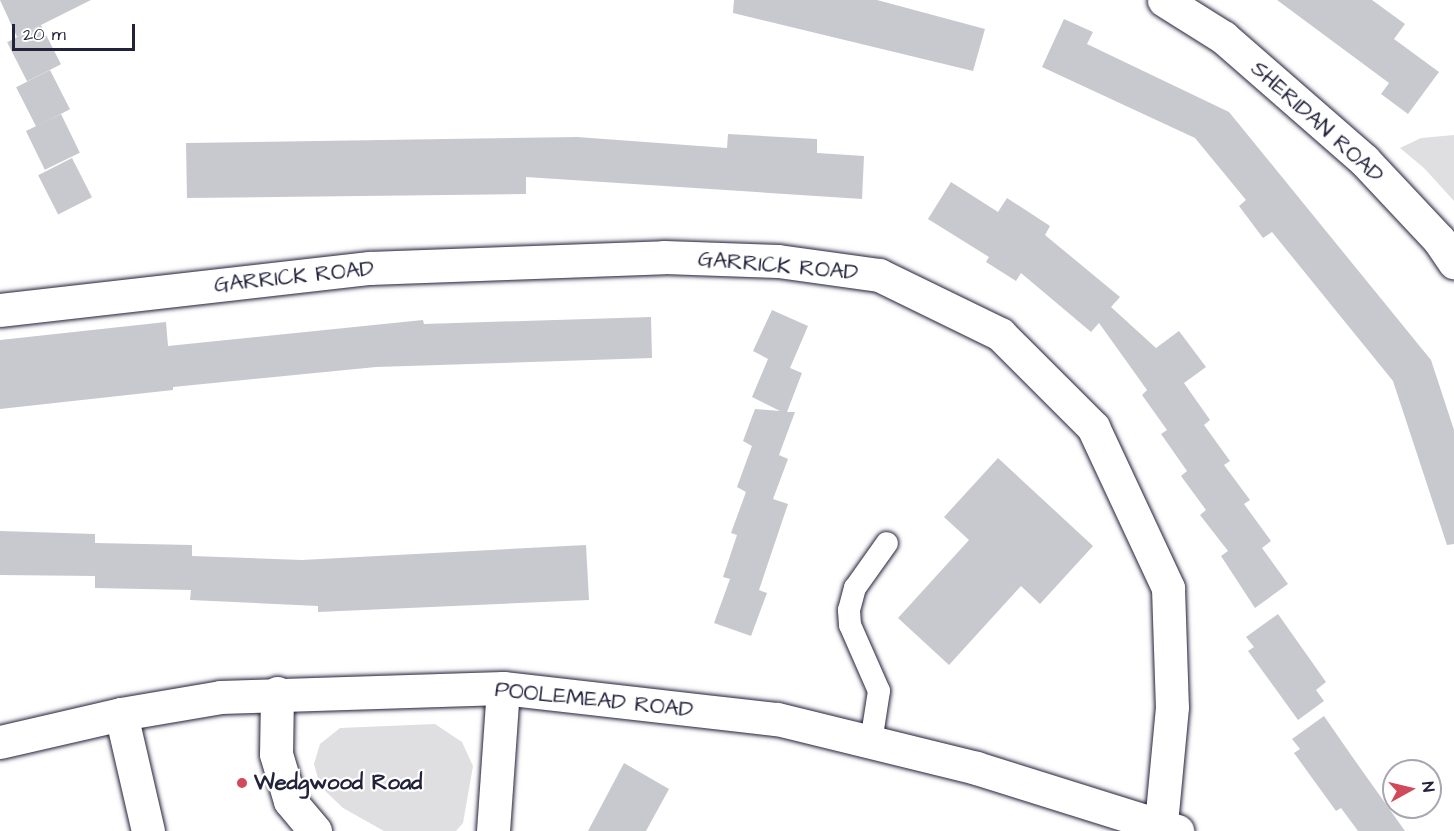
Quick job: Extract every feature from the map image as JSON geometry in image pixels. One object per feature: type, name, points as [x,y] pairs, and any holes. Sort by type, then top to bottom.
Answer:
[{"type":"street","name":"SHERIDAN ROAD","points":[[1164,0],[1223,37],[1364,159],[1439,240],[1454,262]]},
{"type":"street","name":"GARRICK ROAD","points":[[0,310],[369,268],[664,257],[778,261],[879,275],[1000,334],[1093,427],[1168,588],[1172,707],[1169,827]]},
{"type":"street","name":"POOLEMEAD ROAD","points":[[0,742],[121,714],[220,697],[277,693],[503,688],[777,718],[976,768],[1169,827]]},
{"type":"street","points":[[493,831],[503,688]]},
{"type":"street","points":[[277,693],[276,754],[290,801],[315,831]]},
{"type":"street","points":[[121,714],[148,831]]},
{"type":"lane","points":[[871,742],[879,691],[850,625],[849,610],[855,588],[887,543]]},
{"type":"shaded area","points":[[1454,135],[1454,201],[1424,168],[1400,148],[1421,138]]},
{"type":"shaded area","points":[[435,724],[462,742],[473,766],[463,823],[456,831],[384,831],[343,808],[320,786],[314,764],[320,744],[340,728]]},
{"type":"building","points":[[0,0],[91,0],[17,37]]},
{"type":"building","points":[[734,0],[877,0],[985,29],[973,71],[733,13]]},
{"type":"building","points":[[1277,0],[1372,0],[1405,24],[1394,39],[1439,72],[1408,114],[1381,94],[1389,83]]},
{"type":"building","points":[[1064,19],[1093,32],[1087,44],[1229,112],[1431,360],[1454,430],[1454,544],[1447,545],[1393,381],[1272,232],[1263,238],[1239,206],[1246,200],[1195,138],[1042,67]]},
{"type":"building","points":[[41,25],[61,64],[27,81],[7,42]]},
{"type":"building","points":[[50,70],[70,109],[36,126],[16,87]]},
{"type":"building","points":[[61,114],[80,153],[45,170],[26,131]]},
{"type":"building","points":[[728,134],[817,139],[817,153],[864,156],[862,199],[526,177],[526,194],[187,198],[186,143],[577,137],[727,148]]},
{"type":"building","points":[[72,158],[92,197],[58,214],[38,175]]},
{"type":"building","points":[[951,182],[998,212],[1007,198],[1050,226],[1045,235],[1120,297],[1111,307],[1156,348],[1179,331],[1206,367],[1184,383],[1210,420],[1204,425],[1230,461],[1224,465],[1250,500],[1244,504],[1271,541],[1262,548],[1288,584],[1255,608],[1221,556],[1228,551],[1200,515],[1206,510],[1181,476],[1187,471],[1161,434],[1167,430],[1142,395],[1147,390],[1099,323],[1091,332],[1021,273],[1016,281],[986,262],[989,257],[928,219]]},
{"type":"building","points":[[772,310],[808,326],[790,368],[802,373],[787,412],[795,412],[779,455],[788,459],[773,499],[788,504],[759,590],[767,593],[751,636],[714,623],[730,579],[723,577],[737,535],[731,533],[746,492],[737,487],[752,446],[743,441],[755,409],[780,411],[752,397],[768,359],[753,351]]},
{"type":"building","points":[[651,317],[652,358],[376,367],[173,387],[173,390],[0,409],[0,340],[166,322],[168,346],[423,320],[424,324]]},
{"type":"building","points":[[998,458],[1093,546],[1040,604],[1021,586],[949,665],[898,618],[969,540],[944,517]]},
{"type":"building","points":[[0,531],[95,534],[95,543],[192,545],[192,556],[302,560],[586,545],[589,600],[318,612],[318,606],[190,600],[191,590],[95,588],[95,576],[0,575]]},
{"type":"building","points":[[1278,614],[1326,682],[1316,690],[1324,701],[1298,720],[1248,651],[1254,647],[1246,637]]},
{"type":"building","points":[[1324,716],[1382,798],[1382,819],[1397,819],[1405,831],[1358,831],[1341,808],[1336,811],[1294,753],[1300,749],[1292,739]]},
{"type":"building","points":[[624,763],[669,789],[646,831],[588,831]]},
{"type":"place","name":"Wedgwood Road","points":[[242,783]]}]
